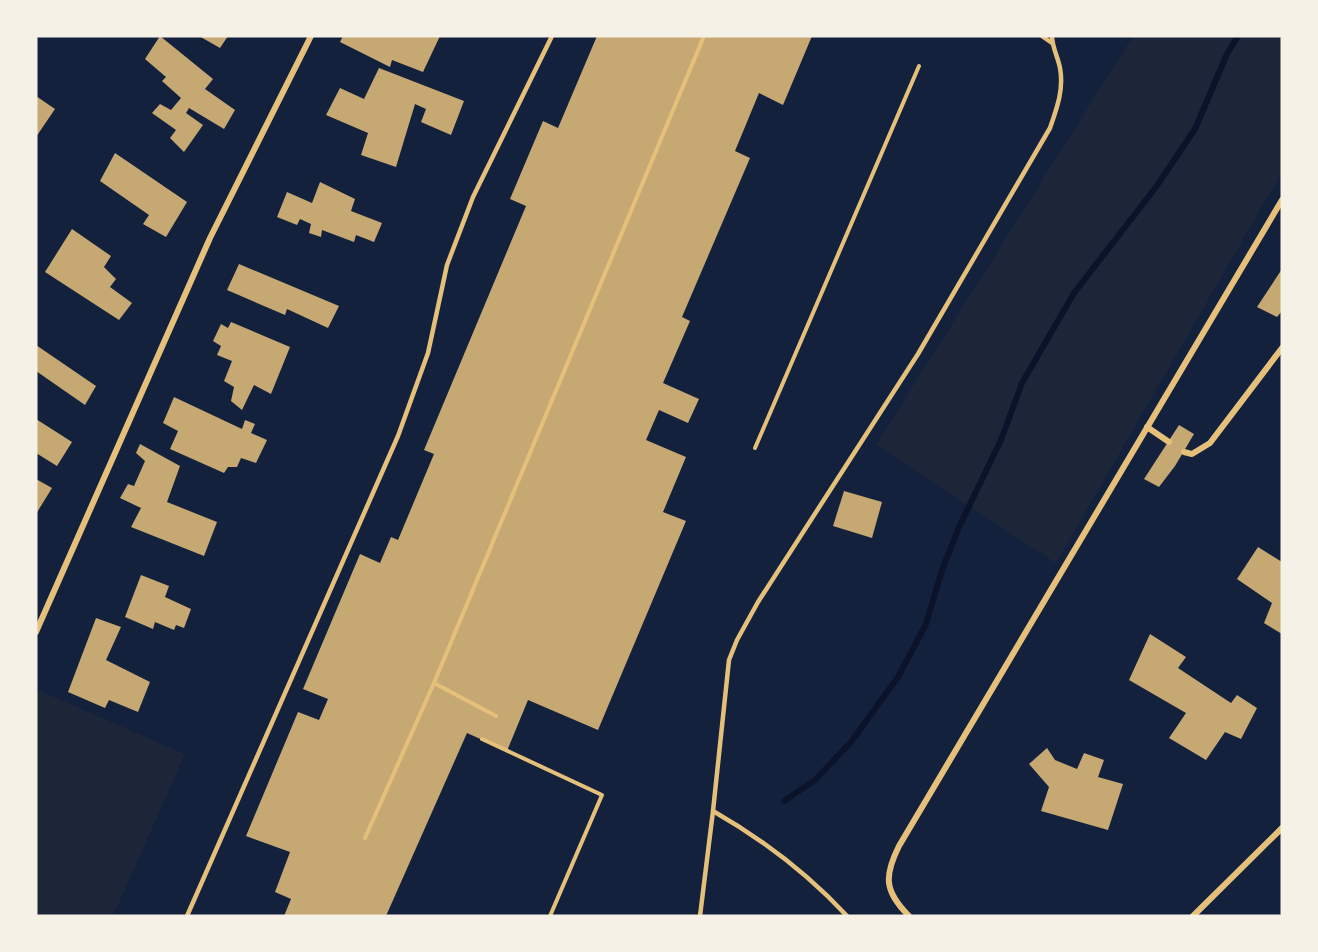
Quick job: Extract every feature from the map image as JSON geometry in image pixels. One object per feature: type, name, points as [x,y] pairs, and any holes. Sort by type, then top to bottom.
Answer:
[{"type":"street","points":[[36,632],[210,238],[311,36]]},
{"type":"street","points":[[909,916],[893,896],[889,885],[888,874],[899,846],[1282,200]]},
{"type":"street","points":[[1184,452],[1192,454],[1210,443],[1282,348]]},
{"type":"street","points":[[1147,427],[1168,442]]},
{"type":"street","points":[[1193,916],[1282,828]]},
{"type":"lane","points":[[187,916],[398,436],[428,353],[447,265],[473,197],[552,36]]},
{"type":"lane","points":[[1042,36],[1052,43]]},
{"type":"lane","points":[[700,916],[726,680],[732,650],[758,602],[918,354],[1045,137],[1059,105],[1061,88],[1060,69],[1052,36]]},
{"type":"lane","points":[[713,811],[749,832],[780,856],[828,896],[847,916]]},
{"type":"path","points":[[365,838],[434,683],[704,36]]},
{"type":"path","points":[[755,448],[919,66]]},
{"type":"path","points":[[434,683],[496,716]]},
{"type":"path","points":[[482,739],[602,795],[550,916]]},
{"type":"shaded area","points":[[1133,36],[1282,36],[1282,172],[1056,563],[876,445]]},
{"type":"shaded area","points":[[38,690],[185,754],[113,916],[36,916],[36,696]]},
{"type":"building","points":[[160,36],[213,79],[205,89],[235,110],[224,129],[189,108],[186,113],[203,125],[184,152],[170,138],[176,130],[152,113],[160,104],[171,110],[181,98],[162,81],[166,77],[145,59]]},
{"type":"building","points":[[199,36],[228,36],[220,48]]},
{"type":"building","points":[[343,36],[440,36],[423,72],[392,60],[390,67],[340,42]]},
{"type":"building","points":[[597,36],[812,36],[783,105],[759,93],[735,151],[750,158],[682,317],[690,321],[663,383],[699,399],[688,423],[659,410],[646,440],[686,457],[663,512],[686,521],[598,730],[528,700],[507,751],[467,733],[386,916],[284,916],[291,899],[275,892],[290,852],[246,836],[298,712],[319,720],[328,699],[303,689],[360,554],[380,563],[391,537],[398,540],[434,454],[424,450],[526,206],[510,199],[543,121],[558,128]]},
{"type":"building","points":[[379,68],[464,101],[451,135],[421,122],[426,109],[415,104],[396,167],[361,155],[368,133],[326,115],[340,88],[364,99]]},
{"type":"building","points":[[36,96],[55,109],[36,137]]},
{"type":"building","points":[[115,153],[187,202],[166,237],[143,224],[149,215],[100,181]]},
{"type":"building","points":[[320,182],[355,199],[351,211],[382,223],[374,242],[356,235],[354,242],[322,230],[321,237],[309,233],[311,224],[300,219],[297,225],[277,217],[287,192],[312,203]]},
{"type":"building","points":[[72,229],[111,256],[104,267],[116,279],[110,287],[132,303],[119,320],[45,272]]},
{"type":"building","points":[[239,264],[339,306],[328,328],[287,309],[285,315],[227,290]]},
{"type":"building","points":[[1282,269],[1282,311],[1277,317],[1257,307]]},
{"type":"building","points":[[231,322],[290,347],[271,394],[254,385],[242,410],[231,401],[234,387],[224,381],[232,361],[217,355],[221,346],[213,341],[221,324],[228,328]]},
{"type":"building","points":[[36,345],[96,386],[85,405],[36,371]]},
{"type":"building","points":[[174,397],[242,429],[245,420],[255,424],[251,433],[267,440],[256,463],[241,458],[237,467],[228,467],[224,473],[170,449],[178,431],[163,423]]},
{"type":"building","points":[[36,419],[72,442],[57,466],[36,453]]},
{"type":"building","points":[[1179,425],[1194,434],[1159,487],[1144,479]]},
{"type":"building","points":[[140,444],[180,466],[167,502],[217,522],[204,556],[131,527],[141,508],[120,498],[128,484],[134,486],[145,461],[136,453]]},
{"type":"building","points":[[36,479],[52,488],[36,514]]},
{"type":"building","points":[[844,491],[882,502],[872,538],[833,526]]},
{"type":"building","points":[[1258,547],[1282,562],[1282,634],[1264,623],[1272,603],[1237,579]]},
{"type":"building","points":[[141,575],[169,586],[165,597],[191,609],[184,628],[176,625],[174,630],[155,622],[153,629],[125,617]]},
{"type":"building","points":[[96,618],[121,627],[106,660],[150,682],[138,712],[109,700],[105,708],[68,692]]},
{"type":"building","points":[[1150,634],[1186,657],[1178,668],[1231,703],[1237,695],[1257,708],[1241,739],[1225,732],[1206,760],[1169,738],[1186,713],[1129,680]]},
{"type":"building","points":[[1047,748],[1055,760],[1077,769],[1084,753],[1104,760],[1098,777],[1123,784],[1108,830],[1041,811],[1049,787],[1029,764]]},
{"type":"waterway","points":[[784,801],[815,780],[851,742],[898,677],[926,624],[942,570],[959,527],[1001,440],[1022,383],[1074,293],[1156,187],[1195,129],[1227,54],[1238,36]]}]
